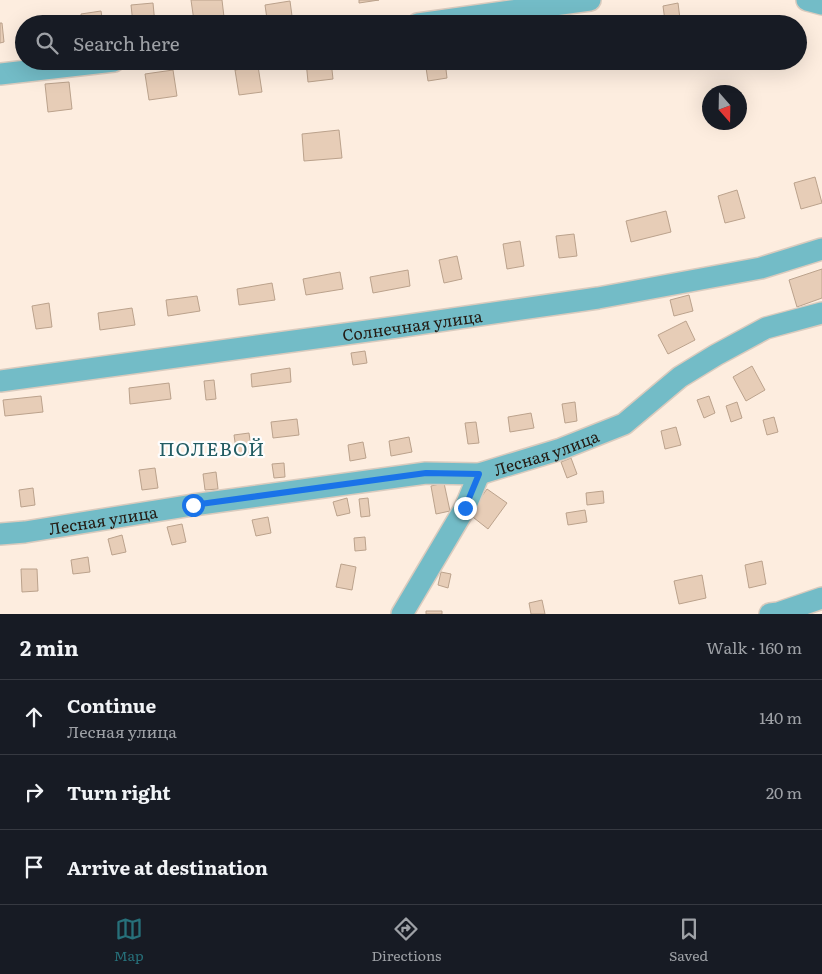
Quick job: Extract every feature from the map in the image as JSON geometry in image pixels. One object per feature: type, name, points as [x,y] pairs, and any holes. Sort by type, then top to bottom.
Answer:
[{"type":"street","points":[[482,15],[590,0]]},
{"type":"street","points":[[807,0],[822,4]]},
{"type":"street","points":[[0,74],[35,70]]},
{"type":"street","name":"Солнечная улица","points":[[0,380],[598,298],[762,268],[822,249]]},
{"type":"street","name":"Лесная улица","points":[[0,534],[25,532],[193,505],[426,473],[479,474],[561,449],[624,424],[680,378],[716,355],[766,328],[822,313]]},
{"type":"street","points":[[402,614],[465,508],[479,474]]},
{"type":"street","points":[[770,614],[821,602]]},
{"type":"building","points":[[191,0],[222,0],[224,15],[193,15]]},
{"type":"building","points":[[359,0],[379,0],[359,3]]},
{"type":"building","points":[[290,1],[292,15],[266,15],[265,5]]},
{"type":"building","points":[[153,3],[154,15],[132,15],[131,5]]},
{"type":"building","points":[[678,3],[680,15],[664,15],[663,6]]},
{"type":"building","points":[[101,11],[102,15],[81,15]]},
{"type":"building","points":[[0,23],[2,23],[4,42],[0,43]]},
{"type":"building","points":[[173,70],[177,96],[149,100],[145,74]]},
{"type":"building","points":[[235,70],[259,70],[262,92],[239,95]]},
{"type":"building","points":[[307,70],[332,70],[333,79],[308,82]]},
{"type":"building","points":[[426,70],[446,70],[447,78],[428,81]]},
{"type":"building","points":[[69,82],[72,109],[48,112],[45,84]]},
{"type":"building","points":[[339,130],[342,158],[304,161],[302,134]]},
{"type":"building","points":[[815,177],[822,203],[801,209],[794,183]]},
{"type":"building","points":[[737,190],[745,218],[725,223],[718,196]]},
{"type":"building","points":[[666,211],[671,232],[631,242],[626,221]]},
{"type":"building","points":[[574,234],[577,256],[559,258],[556,236]]},
{"type":"building","points":[[520,241],[524,266],[507,269],[503,244]]},
{"type":"building","points":[[457,256],[462,279],[444,283],[439,260]]},
{"type":"building","points":[[822,269],[822,298],[797,307],[789,280]]},
{"type":"building","points":[[408,270],[410,286],[373,293],[370,277]]},
{"type":"building","points":[[340,272],[343,289],[306,295],[303,279]]},
{"type":"building","points":[[272,283],[275,300],[239,305],[237,289]]},
{"type":"building","points":[[689,295],[693,311],[674,316],[670,300]]},
{"type":"building","points":[[197,296],[200,311],[168,316],[166,300]]},
{"type":"building","points":[[49,303],[52,327],[36,329],[32,306]]},
{"type":"building","points":[[132,308],[135,325],[100,330],[98,313]]},
{"type":"building","points":[[686,321],[695,340],[668,354],[658,335]]},
{"type":"building","points":[[365,351],[367,363],[353,365],[351,353]]},
{"type":"building","points":[[752,366],[765,390],[746,401],[733,377]]},
{"type":"building","points":[[290,368],[291,382],[252,387],[251,374]]},
{"type":"building","points":[[214,380],[216,399],[206,400],[204,381]]},
{"type":"building","points":[[169,383],[171,399],[130,404],[129,388]]},
{"type":"building","points":[[41,396],[43,412],[5,416],[3,400]]},
{"type":"building","points":[[709,396],[715,413],[704,418],[697,400]]},
{"type":"building","points":[[575,402],[577,421],[565,423],[562,404]]},
{"type":"building","points":[[737,402],[742,418],[731,422],[726,406]]},
{"type":"building","points":[[531,413],[534,428],[510,432],[508,417]]},
{"type":"building","points":[[774,417],[778,432],[767,435],[763,420]]},
{"type":"building","points":[[297,419],[299,435],[273,438],[271,422]]},
{"type":"building","points":[[476,422],[479,443],[468,444],[465,423]]},
{"type":"building","points":[[676,427],[681,445],[665,449],[661,431]]},
{"type":"building","points":[[249,433],[252,454],[237,456],[234,435]]},
{"type":"building","points":[[409,437],[412,452],[391,456],[389,441]]},
{"type":"building","points":[[363,442],[366,458],[350,461],[348,445]]},
{"type":"building","points":[[571,458],[577,474],[567,478],[561,462]]},
{"type":"building","points":[[284,463],[285,477],[274,478],[272,464]]},
{"type":"building","points":[[155,468],[158,488],[142,490],[139,470]]},
{"type":"building","points":[[216,472],[218,489],[205,490],[203,474]]},
{"type":"building","points":[[444,483],[450,511],[436,514],[431,486]]},
{"type":"building","points":[[33,488],[35,505],[21,507],[19,490]]},
{"type":"building","points":[[487,489],[507,503],[488,529],[469,514]]},
{"type":"building","points":[[603,491],[604,503],[587,505],[586,493]]},
{"type":"building","points":[[347,498],[350,513],[337,516],[333,502]]},
{"type":"building","points":[[368,498],[370,516],[361,517],[359,499]]},
{"type":"building","points":[[585,510],[587,522],[568,525],[566,513]]},
{"type":"building","points":[[268,517],[271,533],[256,536],[252,520]]},
{"type":"building","points":[[182,524],[186,542],[172,545],[167,527]]},
{"type":"building","points":[[122,535],[126,552],[112,555],[108,539]]},
{"type":"building","points":[[365,537],[366,550],[355,551],[354,538]]},
{"type":"building","points":[[88,557],[90,572],[73,574],[71,560]]},
{"type":"building","points":[[762,561],[766,584],[749,588],[745,565]]},
{"type":"building","points":[[341,564],[356,567],[352,590],[336,587]]},
{"type":"building","points":[[21,569],[37,569],[38,591],[22,592]]},
{"type":"building","points":[[441,572],[451,574],[448,588],[438,585]]},
{"type":"building","points":[[702,575],[706,598],[679,604],[674,581]]},
{"type":"building","points":[[542,600],[545,614],[531,614],[529,603]]},
{"type":"building","points":[[426,611],[442,611],[442,614],[426,614]]},
{"type":"district","name":"ПОЛЕВОЙ","points":[[212,448]]},
{"type":"route","points":[[193,505],[426,473],[479,474],[465,508]]}]
